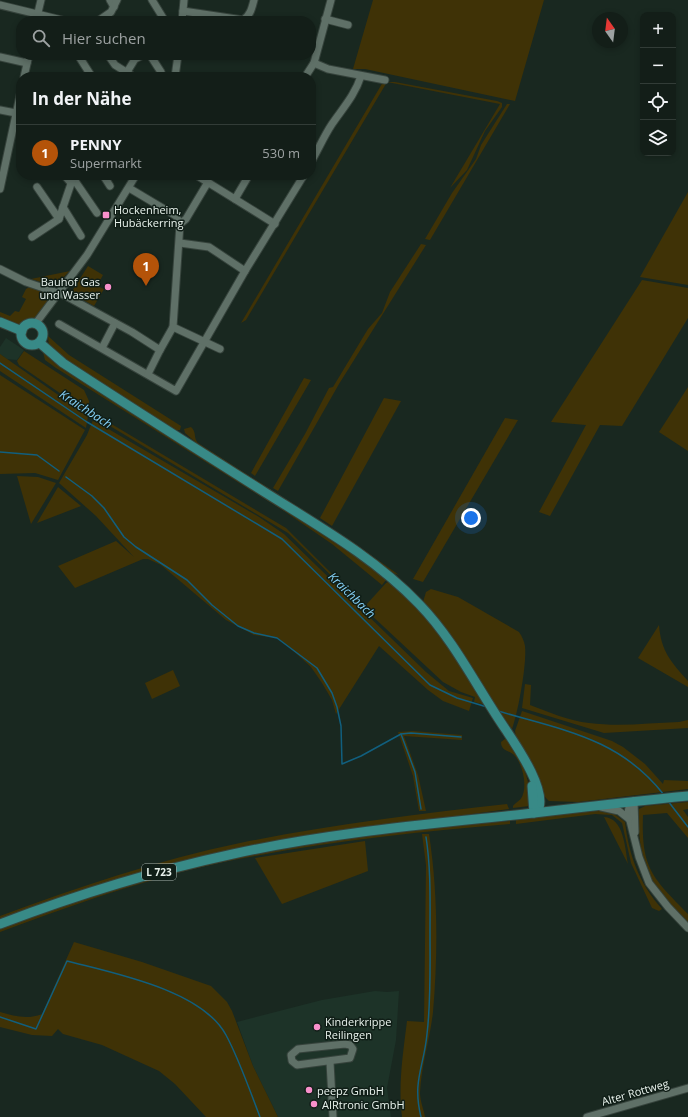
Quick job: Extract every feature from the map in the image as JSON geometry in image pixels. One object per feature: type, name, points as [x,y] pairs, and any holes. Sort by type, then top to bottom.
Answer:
[{"type":"main road","points":[[0,322],[22,331]]},
{"type":"main road","points":[[36,323],[44,332],[43,338],[40,343],[35,345],[26,344],[23,340],[22,331],[27,324],[36,323]]},
{"type":"main road","points":[[40,343],[63,363],[317,525],[391,576],[436,623],[450,641],[522,754],[538,792],[540,806],[536,812]]},
{"type":"main road","points":[[530,773],[536,812]]},
{"type":"main road","points":[[538,792],[550,805],[564,809]]},
{"type":"main road","name":"L 723","points":[[0,924],[62,901],[121,883],[233,854],[317,838],[688,796]]},
{"type":"street","points":[[37,16],[41,0]]},
{"type":"street","points":[[110,0],[114,7]]},
{"type":"street","points":[[105,16],[111,12],[117,0]]},
{"type":"street","points":[[152,0],[162,16]]},
{"type":"street","points":[[182,16],[184,0]]},
{"type":"street","points":[[248,16],[254,0]]},
{"type":"street","points":[[316,56],[331,0]]},
{"type":"street","points":[[0,5],[31,16]]},
{"type":"street","points":[[183,11],[216,16]]},
{"type":"street","points":[[326,19],[348,25]]},
{"type":"street","points":[[0,57],[16,58]]},
{"type":"street","points":[[25,72],[28,60]]},
{"type":"street","points":[[81,60],[89,72]]},
{"type":"street","points":[[112,60],[122,72]]},
{"type":"street","points":[[127,72],[134,60]]},
{"type":"street","points":[[153,60],[161,72]]},
{"type":"street","points":[[176,72],[177,60]]},
{"type":"street","points":[[308,72],[315,60]]},
{"type":"street","points":[[314,63],[328,69],[385,80]]},
{"type":"street","points":[[316,150],[333,122],[343,110],[354,92],[361,76]]},
{"type":"street","points":[[0,110],[16,113]]},
{"type":"street","points":[[0,190],[16,125]]},
{"type":"street","points":[[32,237],[60,219],[73,180]]},
{"type":"street","points":[[74,180],[97,213]]},
{"type":"street","points":[[106,180],[110,186]]},
{"type":"street","points":[[36,323],[87,255],[133,180]]},
{"type":"street","points":[[205,180],[275,224]]},
{"type":"street","points":[[235,199],[246,180]]},
{"type":"street","points":[[58,324],[176,391],[245,271],[301,180]]},
{"type":"street","points":[[180,224],[186,219],[208,182]]},
{"type":"street","points":[[37,186],[60,219]]},
{"type":"street","points":[[129,188],[176,216],[180,224],[180,243],[173,327],[148,374]]},
{"type":"street","points":[[63,207],[81,236]]},
{"type":"street","points":[[180,243],[209,247],[245,271]]},
{"type":"street","points":[[0,269],[26,282],[58,293],[115,322],[160,350]]},
{"type":"street","points":[[102,348],[115,322]]},
{"type":"street","points":[[173,327],[220,349]]},
{"type":"street","points":[[634,801],[628,810],[629,820],[636,840],[642,866],[649,883],[668,907],[688,928]]},
{"type":"street","points":[[634,801],[636,840]]},
{"type":"street","points":[[597,806],[619,811],[629,820]]},
{"type":"street","points":[[345,1044],[350,1045],[353,1049],[350,1058],[330,1062],[297,1065],[292,1061],[291,1056],[298,1049],[327,1045],[345,1044]]},
{"type":"street","points":[[330,1062],[333,1117]]},
{"type":"street","name":"Alter Rottweg","points":[[587,1117],[688,1088]]},
{"type":"shaded area","points":[[373,0],[544,0],[515,101],[365,69],[353,69]]},
{"type":"shaded area","points":[[383,82],[387,82],[246,320],[241,323]]},
{"type":"shaded area","points":[[387,82],[395,82],[502,103],[502,107],[485,131],[467,170],[450,188],[500,104]]},
{"type":"shaded area","points":[[507,104],[510,104],[430,240],[425,239],[452,193],[476,159],[481,145]]},
{"type":"shaded area","points":[[688,192],[688,285],[640,277]]},
{"type":"shaded area","points":[[421,244],[426,245],[339,384],[278,491],[273,488],[305,434],[329,388],[333,387],[368,329],[382,313],[390,292]]},
{"type":"shaded area","points":[[88,266],[103,275],[97,286],[104,289],[94,306],[71,293]]},
{"type":"shaded area","points":[[70,271],[54,286],[31,279]]},
{"type":"shaded area","points":[[642,280],[688,288],[688,318],[622,426],[600,425],[550,516],[539,512],[586,425],[551,422]]},
{"type":"shaded area","points":[[31,286],[52,295],[34,319],[25,320],[20,326],[12,324],[0,316],[0,312],[10,316],[15,311],[19,312],[26,299],[22,297],[26,289]]},
{"type":"shaded area","points":[[48,336],[69,355],[181,426],[180,430],[173,430],[74,366],[49,347]]},
{"type":"shaded area","points":[[6,338],[24,350],[17,360],[7,359],[0,354],[0,347]]},
{"type":"shaded area","points":[[24,351],[84,390],[89,401],[89,413],[19,365],[17,361]]},
{"type":"shaded area","points":[[43,352],[55,363],[333,540],[385,577],[386,580],[382,585],[332,544],[284,511],[56,368],[45,360]]},
{"type":"shaded area","points":[[0,354],[88,416],[86,428],[0,371]]},
{"type":"shaded area","points":[[0,375],[85,430],[58,480],[35,473],[0,474]]},
{"type":"shaded area","points":[[304,378],[311,380],[255,476],[251,473]]},
{"type":"shaded area","points":[[688,387],[688,451],[659,432]]},
{"type":"shaded area","points":[[384,398],[401,401],[332,526],[320,518]]},
{"type":"shaded area","points":[[93,413],[286,528],[363,605],[362,606],[288,533],[95,417]]},
{"type":"shaded area","points":[[505,418],[518,420],[423,582],[413,579]]},
{"type":"shaded area","points":[[93,420],[259,517],[284,534],[426,672],[449,691],[473,698],[469,711],[443,701],[428,690],[379,646],[336,714],[332,700],[311,667],[289,647],[277,638],[254,635],[226,620],[161,565],[148,559],[143,559],[75,588],[58,566],[116,541],[134,557],[96,516],[59,483],[87,435]]},
{"type":"shaded area","points":[[191,427],[198,443],[351,541],[399,575],[393,573],[200,446],[185,433],[184,429]]},
{"type":"shaded area","points":[[17,476],[38,477],[56,483],[31,524]]},
{"type":"shaded area","points":[[58,487],[81,506],[37,523]]},
{"type":"shaded area","points":[[390,581],[423,613],[447,643],[486,705],[474,702],[475,697],[461,692],[443,682],[368,612],[366,605],[386,583]]},
{"type":"shaded area","points":[[431,589],[458,597],[519,632],[521,635],[525,646],[525,664],[512,729],[423,602],[426,592]]},
{"type":"shaded area","points":[[659,625],[662,642],[668,656],[688,681],[688,687],[638,658]]},
{"type":"shaded area","points":[[173,670],[180,686],[152,699],[145,683]]},
{"type":"shaded area","points":[[525,684],[531,685],[530,705],[559,716],[582,722],[623,725],[679,722],[688,720],[688,728],[604,733],[522,708]]},
{"type":"shaded area","points":[[522,711],[612,741],[623,747],[645,764],[663,784],[664,780],[688,781],[688,789],[578,802],[549,801],[543,795],[516,738],[515,731]]},
{"type":"shaded area","points":[[413,731],[462,735],[462,740],[404,736],[418,775],[426,811],[419,811],[413,776],[398,732]]},
{"type":"shaded area","points":[[505,739],[510,741],[525,772],[529,788],[529,806],[513,808],[522,796],[524,779],[519,762],[513,754],[505,750],[501,745],[501,742]]},
{"type":"shaded area","points":[[688,802],[688,809],[683,810],[688,817],[688,838],[667,813],[643,815],[643,833],[647,861],[652,871],[666,891],[688,914],[688,923],[664,897],[649,874],[644,862],[641,848],[638,813],[639,809],[645,806]]},
{"type":"shaded area","points":[[507,804],[509,809],[294,838],[0,920],[0,916],[59,895],[149,866],[209,850],[340,825]]},
{"type":"shaded area","points":[[595,810],[613,813],[625,822],[632,858],[641,879],[662,909],[659,911],[652,908],[631,863],[622,823],[612,815],[595,814],[516,824],[516,820]]},
{"type":"shaded area","points":[[604,817],[611,819],[620,828],[628,864]]},
{"type":"shaded area","points":[[510,821],[510,824],[414,833],[318,845],[222,862],[158,878],[94,898],[0,932],[0,927],[81,899],[136,881],[192,866],[292,846],[364,836]]},
{"type":"shaded area","points":[[422,834],[429,834],[436,901],[435,990],[432,1022],[420,1093],[425,1117],[402,1117],[401,1081],[407,1021],[424,1022],[426,865]]},
{"type":"shaded area","points":[[365,841],[368,871],[282,904],[255,858]]},
{"type":"shaded area","points":[[74,942],[142,962],[211,986],[227,1002],[232,1011],[253,1066],[278,1117],[206,1117],[175,1084],[159,1071],[102,1045],[63,1034],[58,1029],[52,1036],[32,1035],[0,1027],[0,1012],[26,1017],[42,1014]]},
{"type":"shaded area","points":[[375,991],[399,991],[396,1040],[387,1088],[391,1117],[278,1117],[253,1066],[237,1022],[322,1000]]},
{"type":"waterway","name":"Kraichbach","points":[[0,363],[87,422],[282,539],[430,685],[457,698],[487,707]]},
{"type":"waterway","points":[[0,452],[37,455],[59,471]]},
{"type":"waterway","points":[[66,477],[92,496],[104,508],[124,537],[136,547],[187,580],[212,605],[238,626],[254,633],[277,638],[317,668],[332,693],[337,707],[341,726],[342,764],[361,756],[401,734]]},
{"type":"waterway","name":"Kraichbach","points":[[498,711],[567,731],[609,748],[628,760],[647,776],[664,795]]},
{"type":"waterway","points":[[421,809],[415,772],[401,734],[411,733],[461,737]]},
{"type":"waterway","name":"Kraichbach","points":[[668,801],[688,827]]},
{"type":"waterway","points":[[421,1117],[418,1084],[426,1046],[430,984],[430,885],[426,837]]},
{"type":"waterway","points":[[0,1017],[36,1029],[67,961],[108,971],[155,986],[198,1006],[214,1019],[231,1044],[260,1117]]},
{"type":"place","name":"Hockenheim, Hubäckerring","points":[[106,215]]},
{"type":"place","name":"PENNY","points":[[146,286]]},
{"type":"place","name":"Bauhof Gas und Wasser","points":[[108,287]]},
{"type":"place","name":"Kinderkrippe Reilingen","points":[[317,1027]]},
{"type":"place","name":"peepz GmbH","points":[[309,1090]]},
{"type":"place","name":"AIRtronic GmbH","points":[[314,1104]]}]
